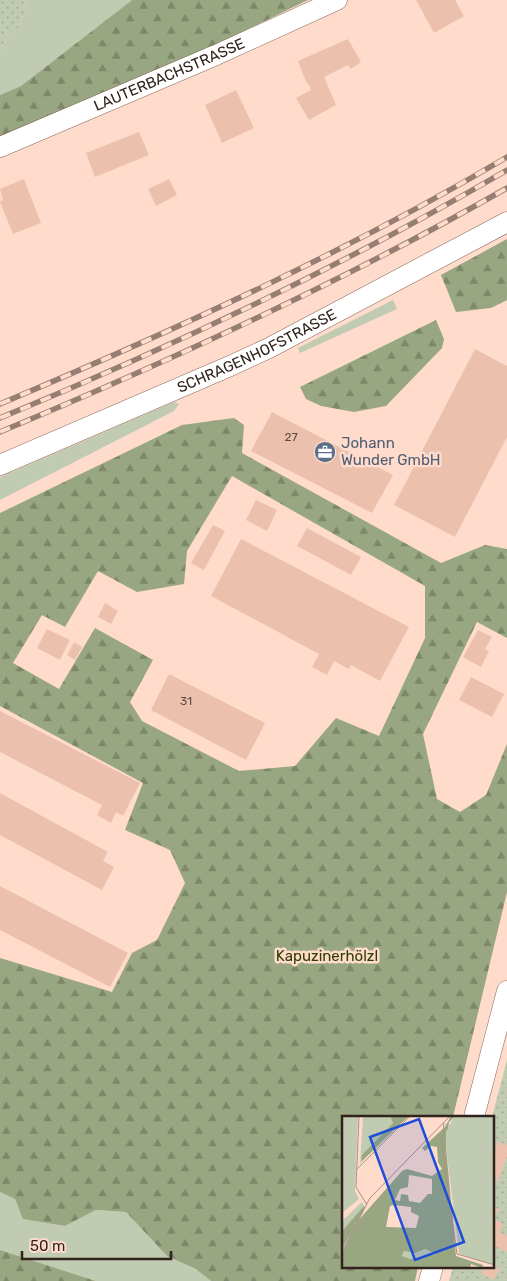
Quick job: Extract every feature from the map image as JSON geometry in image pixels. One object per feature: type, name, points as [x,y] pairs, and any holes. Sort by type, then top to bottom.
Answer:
[{"type":"street","name":"LAUTERBACHSTRASSE","points":[[0,147],[337,0]]},
{"type":"street","name":"SCHRAGENHOFSTRASSE","points":[[0,465],[269,348],[507,222]]},
{"type":"street","points":[[474,1116],[507,991]]},
{"type":"street","points":[[429,1281],[433,1268]]},
{"type":"green space","points":[[0,0],[26,0],[19,27],[7,37],[0,50]]},
{"type":"green space","points":[[26,0],[132,0],[21,86],[0,95],[0,50],[7,37],[19,27]]},
{"type":"green space","points":[[132,0],[308,0],[213,46],[0,137],[0,95],[21,86]]},
{"type":"green space","points":[[507,239],[507,300],[491,308],[456,312],[441,275]]},
{"type":"green space","points":[[393,300],[397,309],[300,353],[298,348]]},
{"type":"green space","points":[[436,320],[444,339],[442,348],[386,406],[354,412],[321,406],[306,399],[300,387]]},
{"type":"green space","points":[[174,402],[179,404],[174,411],[0,500],[0,477]]},
{"type":"green space","name":"Kapuzinerhölzl","points":[[234,418],[244,425],[242,453],[441,563],[485,545],[507,549],[507,638],[477,622],[423,734],[437,799],[460,812],[486,795],[507,744],[507,892],[453,1116],[342,1116],[342,1268],[418,1268],[415,1281],[211,1281],[196,1269],[167,1256],[126,1212],[96,1210],[65,1226],[23,1219],[15,1199],[0,1192],[0,958],[112,992],[132,953],[157,940],[185,883],[170,850],[125,830],[143,783],[0,706],[0,513],[182,425]],"holes":[[[232,476],[425,586],[425,638],[379,736],[336,718],[295,766],[239,771],[142,721],[130,702],[153,660],[95,628],[59,689],[13,663],[42,615],[65,627],[98,571],[137,592],[184,584],[187,551]]]},
{"type":"green space","points":[[507,1060],[507,1281],[449,1281],[453,1268],[494,1268],[494,1116],[492,1116]]},
{"type":"green space","points":[[0,1192],[15,1199],[24,1219],[65,1226],[96,1210],[126,1212],[167,1256],[197,1269],[211,1281],[96,1281],[0,1250]]},
{"type":"green space","points":[[0,1250],[96,1281],[0,1281]]},
{"type":"building","points":[[416,0],[455,0],[464,16],[434,33]]},
{"type":"building","points":[[348,39],[361,62],[351,69],[348,65],[324,77],[336,105],[309,120],[296,98],[311,90],[298,61]]},
{"type":"building","points":[[236,90],[254,128],[222,143],[205,105]]},
{"type":"building","points":[[139,132],[149,155],[95,177],[86,153]]},
{"type":"building","points":[[24,179],[41,223],[13,234],[0,202],[3,200],[0,189]]},
{"type":"building","points":[[169,179],[177,195],[156,206],[148,189]]},
{"type":"building","points":[[475,349],[507,366],[507,437],[455,537],[394,505]]},
{"type":"building","points":[[272,412],[393,475],[372,513],[251,451]]},
{"type":"building","points":[[256,500],[277,510],[267,531],[246,520]]},
{"type":"building","points":[[213,525],[225,531],[204,570],[191,563]]},
{"type":"building","points":[[307,528],[361,557],[351,575],[297,546]]},
{"type":"building","points":[[241,539],[409,627],[380,681],[351,665],[349,669],[334,661],[327,675],[312,667],[319,654],[211,596]]},
{"type":"building","points":[[105,603],[118,611],[111,624],[98,617]]},
{"type":"building","points":[[47,629],[70,640],[60,660],[37,648]]},
{"type":"building","points":[[478,630],[492,637],[485,649],[489,651],[481,667],[463,657]]},
{"type":"building","points":[[74,642],[82,647],[75,660],[67,655]]},
{"type":"building","points":[[169,674],[265,723],[246,760],[151,710]]},
{"type":"building","points":[[471,677],[504,694],[492,717],[459,700]]},
{"type":"building","points":[[0,711],[140,783],[123,816],[116,812],[111,823],[97,815],[102,805],[0,752]]},
{"type":"building","points":[[0,793],[108,852],[103,861],[114,867],[102,890],[0,835]]},
{"type":"building","points":[[0,886],[128,953],[110,987],[0,930]]},
{"type":"building","points":[[498,1141],[507,1145],[507,1156],[498,1181],[494,1180],[494,1151]]},
{"type":"building","points":[[494,1207],[499,1209],[494,1219]]},
{"type":"building","points":[[494,1219],[503,1224],[499,1232],[507,1236],[507,1252],[494,1246]]},
{"type":"building","points":[[494,1265],[500,1269],[493,1280],[481,1273],[484,1268],[494,1268]]},
{"type":"railway","points":[[0,404],[258,289],[384,226],[507,157]]},
{"type":"railway","points":[[0,418],[65,391],[258,303],[384,239],[507,170]]},
{"type":"railway","points":[[0,432],[129,377],[257,318],[383,255],[507,188]]},
{"type":"place","name":"Johann Wunder GmbH","points":[[325,452]]}]
